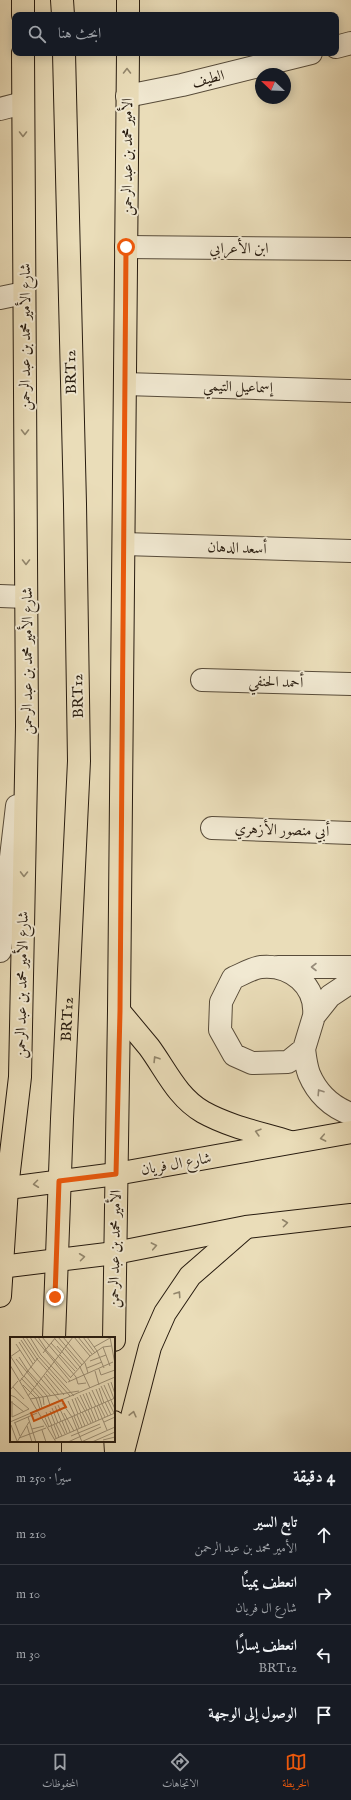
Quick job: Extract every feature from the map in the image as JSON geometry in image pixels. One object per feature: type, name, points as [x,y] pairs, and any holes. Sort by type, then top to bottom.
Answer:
[{"type":"main road","points":[[23,0],[23,12]]},
{"type":"main road","points":[[62,0],[63,12]]},
{"type":"main road","points":[[128,0],[128,12]]},
{"type":"main road","name":"شارع الأمير محمد بن عبد الرحمن","points":[[0,1296],[4,1188],[20,1077],[27,726],[23,56]]},
{"type":"main road","name":"BRT12","points":[[54,1337],[59,1181],[79,761],[75,504],[64,56]]},
{"type":"main road","name":"الأمير محمد بن عبد الرحمن","points":[[114,1337],[120,1011],[128,56]]},
{"type":"main road","points":[[120,1011],[149,1048],[166,1075],[182,1095],[203,1112],[230,1124],[295,1143]]},
{"type":"main road","name":"شارع ال فريان","points":[[4,1188],[116,1174],[351,1132]]},
{"type":"main road","points":[[1,1267],[115,1253],[246,1228],[351,1215]]},
{"type":"main road","points":[[123,1452],[150,1347],[165,1313],[190,1276],[246,1228]]},
{"type":"main road","points":[[115,1437],[116,1452]]},
{"type":"street","points":[[339,46],[351,43]]},
{"type":"street","name":"الطيف","points":[[127,96],[182,85],[299,56]]},
{"type":"street","points":[[0,109],[23,102]]},
{"type":"street","name":"ابن الأعرابي","points":[[126,247],[351,249]]},
{"type":"street","points":[[0,298],[24,293]]},
{"type":"street","name":"إسماعيل التيمي","points":[[125,384],[351,391]]},
{"type":"street","name":"أسعد الدهان","points":[[124,544],[351,551]]},
{"type":"street","points":[[0,596],[26,597]]},
{"type":"street","name":"أحمد الحنفي","points":[[202,680],[351,684]]},
{"type":"street","points":[[1,938],[27,726]]},
{"type":"street","name":"أبي منصور الأزهري","points":[[212,828],[351,833]]},
{"type":"street","points":[[304,1049],[288,1062],[252,1064],[234,1055],[220,1030],[221,1002],[232,978],[260,967],[351,967]]},
{"type":"street","points":[[277,967],[295,975],[305,984],[313,997],[315,1006],[314,1016],[304,1049],[309,1074],[323,1097],[340,1110],[351,1114]]},
{"type":"street","points":[[314,1016],[330,996],[351,982]]},
{"type":"route","points":[[55,1297],[59,1181],[116,1174],[120,1011],[126,247]]}]
